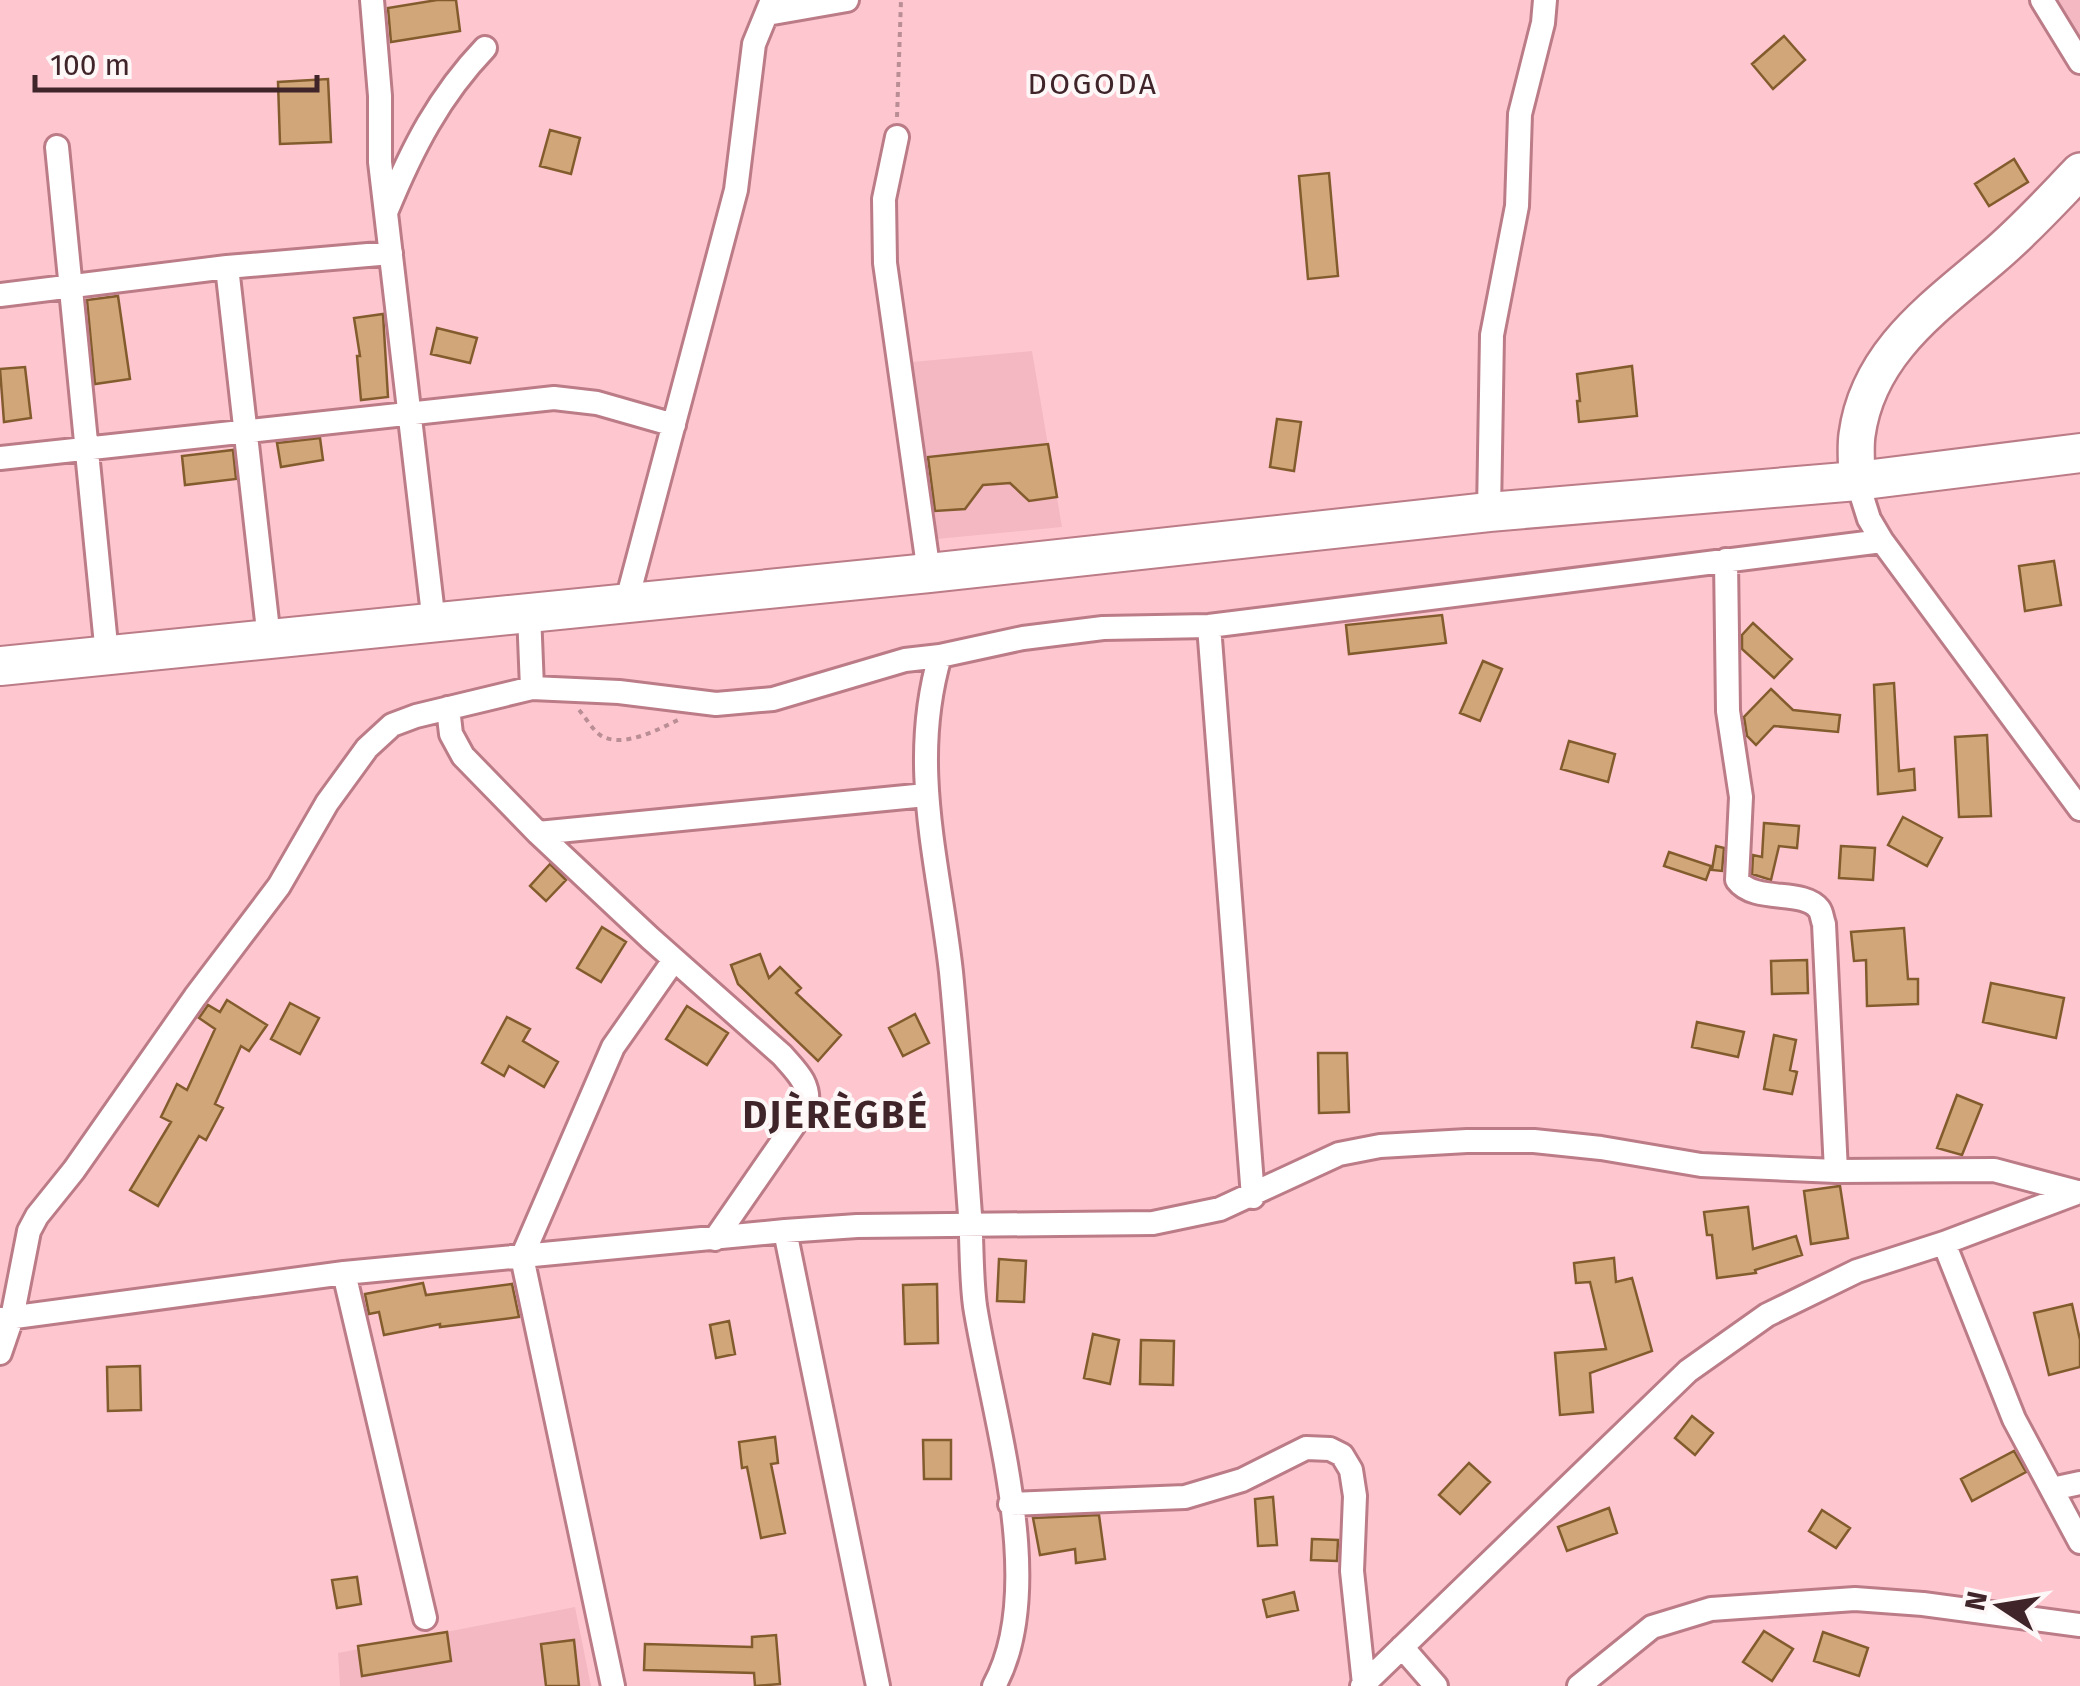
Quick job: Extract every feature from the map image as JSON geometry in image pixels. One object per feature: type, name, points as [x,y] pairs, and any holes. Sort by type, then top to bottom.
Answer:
[{"type":"highway","points":[[0,666],[930,574],[1490,512],[1857,481],[2080,453]]},
{"type":"main road","points":[[1857,481],[1857,435],[1868,396],[1886,359],[1919,318],[2024,230],[2080,171]]},
{"type":"street","points":[[372,0],[386,214],[434,622]]},
{"type":"street","points":[[626,604],[736,190],[754,44],[769,7],[847,0]]},
{"type":"street","points":[[1490,512],[1492,335],[1516,206],[1520,114],[1543,23],[1544,0]]},
{"type":"street","points":[[2042,0],[2080,62]]},
{"type":"street","points":[[386,214],[408,160],[438,104],[485,48]]},
{"type":"street","points":[[897,137],[884,199],[886,263],[930,574]]},
{"type":"street","points":[[57,147],[107,655]]},
{"type":"street","points":[[0,295],[227,267],[390,253]]},
{"type":"street","points":[[227,267],[269,639]]},
{"type":"street","points":[[0,458],[554,398],[596,403],[674,424]]},
{"type":"street","points":[[1857,481],[1869,519],[1882,540],[2080,809]]},
{"type":"street","points":[[0,1353],[24,1251],[38,1216],[279,886],[327,803],[367,748],[392,726],[532,688],[666,696],[716,704],[773,699],[905,660],[1023,638],[1103,628],[1209,626],[1882,540]]},
{"type":"street","points":[[1726,560],[1728,711],[1741,797],[1737,880],[1750,891],[1808,902],[1818,908],[1824,924],[1836,1171]]},
{"type":"street","points":[[530,613],[532,688]]},
{"type":"street","points":[[1209,626],[1253,1197]]},
{"type":"street","points":[[940,656],[925,719],[926,795],[950,972],[975,1302],[1010,1504],[1018,1592],[1015,1632],[1004,1670],[994,1686]]},
{"type":"street","points":[[448,708],[451,734],[463,756],[538,833],[782,1056],[806,1083],[806,1106],[715,1240]]},
{"type":"street","points":[[538,833],[926,795]]},
{"type":"street","points":[[613,1686],[522,1257],[613,1048],[674,960]]},
{"type":"street","points":[[6,1318],[344,1274],[785,1231],[858,1226],[1153,1224],[1220,1210],[1339,1154],[1380,1146],[1534,1142],[1600,1148],[1701,1165],[1836,1171],[1994,1170],[2079,1192]]},
{"type":"street","points":[[1363,1685],[1688,1371],[1782,1308],[1857,1270],[1944,1243],[2079,1192]]},
{"type":"street","points":[[785,1231],[878,1686]]},
{"type":"street","points":[[1944,1243],[2014,1419],[2080,1542]]},
{"type":"street","points":[[344,1274],[426,1618]]},
{"type":"street","points":[[1010,1504],[1185,1497],[1242,1480],[1306,1448],[1330,1449],[1342,1455],[1352,1470],[1355,1496],[1352,1571],[1363,1685]]},
{"type":"street","points":[[2052,1489],[2080,1482]]},
{"type":"street","points":[[1579,1686],[1652,1627],[1711,1609],[1855,1600],[1924,1604],[2080,1625]]},
{"type":"street","points":[[1402,1648],[1436,1686]]},
{"type":"path","points":[[897,137],[901,0]]},
{"type":"path","points":[[564,690],[597,733],[609,739],[623,740],[661,728],[716,704]]},
{"type":"shaded area","points":[[2055,0],[2080,0],[2080,40]]},
{"type":"shaded area","points":[[1032,351],[1062,527],[937,539],[912,362]]},
{"type":"shaded area","points":[[575,1607],[591,1686],[340,1686],[338,1653]]},
{"type":"building","points":[[456,0],[460,31],[391,42],[388,8]]},
{"type":"building","points":[[1784,36],[1805,60],[1773,89],[1752,64]]},
{"type":"building","points":[[328,79],[331,142],[280,144],[278,82]]},
{"type":"building","points":[[550,130],[580,138],[571,174],[540,166]]},
{"type":"building","points":[[2014,159],[2028,182],[1989,206],[1975,184]]},
{"type":"building","points":[[1329,173],[1338,276],[1308,279],[1299,176]]},
{"type":"building","points":[[118,296],[130,379],[95,384],[87,300]]},
{"type":"building","points":[[383,314],[388,397],[361,400],[354,318]]},
{"type":"building","points":[[437,328],[477,338],[470,363],[431,354]]},
{"type":"building","points":[[1632,366],[1637,416],[1579,422],[1577,374]]},
{"type":"building","points":[[25,367],[31,418],[4,422],[0,369]]},
{"type":"building","points":[[1277,419],[1301,422],[1294,471],[1270,467]]},
{"type":"building","points":[[320,438],[323,460],[281,467],[277,443]]},
{"type":"building","points":[[1048,444],[1057,497],[1029,501],[1010,483],[983,485],[965,509],[935,511],[928,457]]},
{"type":"building","points":[[233,450],[236,479],[185,485],[182,456]]},
{"type":"building","points":[[2054,561],[2061,605],[2025,611],[2019,566]]},
{"type":"building","points":[[1442,615],[1446,643],[1349,654],[1346,625]]},
{"type":"building","points":[[1753,623],[1792,659],[1774,678],[1742,649],[1742,635]]},
{"type":"building","points":[[1483,661],[1502,669],[1480,721],[1460,713]]},
{"type":"building","points":[[1894,683],[1899,771],[1914,769],[1915,790],[1878,794],[1874,685]]},
{"type":"building","points":[[1771,689],[1793,710],[1840,715],[1838,732],[1774,726],[1756,745],[1747,736],[1744,717]]},
{"type":"building","points":[[1987,735],[1991,816],[1959,817],[1955,737]]},
{"type":"building","points":[[1569,741],[1615,754],[1608,782],[1561,769]]},
{"type":"building","points":[[1903,817],[1942,838],[1927,866],[1888,845]]},
{"type":"building","points":[[1764,823],[1799,826],[1797,848],[1779,846],[1771,880],[1752,874],[1753,855],[1762,857]]},
{"type":"building","points":[[1716,846],[1724,848],[1722,871],[1712,870]]},
{"type":"building","points":[[1841,846],[1875,848],[1873,880],[1839,878]]},
{"type":"building","points":[[1669,852],[1711,866],[1706,880],[1664,866]]},
{"type":"building","points":[[550,864],[566,880],[546,901],[530,886]]},
{"type":"building","points":[[602,927],[626,942],[601,982],[577,968]]},
{"type":"building","points":[[1904,928],[1908,979],[1918,979],[1918,1004],[1867,1006],[1866,960],[1854,961],[1851,932]]},
{"type":"building","points":[[760,954],[769,978],[780,967],[801,988],[796,993],[841,1035],[818,1061],[738,984],[731,965]]},
{"type":"building","points":[[1807,960],[1808,993],[1772,994],[1771,961]]},
{"type":"building","points":[[1991,983],[2064,998],[2056,1038],[1983,1022]]},
{"type":"building","points":[[227,1000],[267,1025],[249,1051],[241,1046],[215,1104],[223,1108],[206,1140],[199,1136],[158,1206],[130,1190],[171,1122],[161,1117],[177,1084],[187,1090],[215,1029],[199,1018],[208,1005],[220,1012]]},
{"type":"building","points":[[290,1003],[319,1018],[300,1054],[271,1039]]},
{"type":"building","points":[[687,1006],[728,1033],[707,1065],[666,1039]]},
{"type":"building","points":[[915,1014],[929,1043],[903,1056],[889,1028]]},
{"type":"building","points":[[507,1017],[530,1029],[523,1041],[558,1062],[544,1087],[509,1066],[504,1076],[482,1063]]},
{"type":"building","points":[[1697,1022],[1744,1032],[1738,1057],[1692,1047]]},
{"type":"building","points":[[1774,1035],[1796,1040],[1790,1070],[1797,1072],[1792,1094],[1764,1089]]},
{"type":"building","points":[[1318,1053],[1347,1053],[1349,1112],[1319,1113]]},
{"type":"building","points":[[1957,1095],[1982,1105],[1962,1155],[1937,1148]]},
{"type":"building","points":[[1840,1186],[1848,1238],[1811,1244],[1804,1191]]},
{"type":"building","points":[[1748,1207],[1753,1249],[1796,1236],[1802,1255],[1755,1270],[1756,1273],[1717,1278],[1712,1235],[1707,1235],[1704,1212]]},
{"type":"building","points":[[1614,1258],[1616,1282],[1632,1278],[1652,1351],[1590,1373],[1593,1412],[1560,1415],[1555,1353],[1606,1349],[1590,1282],[1576,1283],[1574,1263]]},
{"type":"building","points":[[999,1259],[1026,1261],[1024,1302],[997,1301]]},
{"type":"building","points":[[423,1283],[426,1295],[512,1284],[519,1317],[440,1324],[384,1335],[379,1312],[369,1314],[365,1294]]},
{"type":"building","points":[[937,1284],[938,1343],[905,1344],[903,1285]]},
{"type":"building","points":[[2072,1304],[2080,1340],[2080,1367],[2049,1375],[2034,1313]]},
{"type":"building","points":[[729,1321],[735,1354],[716,1358],[710,1325]]},
{"type":"building","points":[[1093,1334],[1119,1340],[1110,1384],[1084,1378]]},
{"type":"building","points":[[1141,1340],[1174,1341],[1173,1385],[1140,1384]]},
{"type":"building","points":[[140,1366],[141,1410],[108,1411],[107,1367]]},
{"type":"building","points":[[1692,1416],[1713,1433],[1695,1455],[1675,1438]]},
{"type":"building","points":[[775,1437],[778,1463],[771,1464],[785,1533],[761,1538],[739,1442]]},
{"type":"building","points":[[923,1440],[951,1440],[951,1479],[924,1479]]},
{"type":"building","points":[[2014,1451],[2026,1472],[1972,1501],[1961,1479]]},
{"type":"building","points":[[1469,1463],[1490,1482],[1460,1514],[1439,1495]]},
{"type":"building","points":[[1273,1497],[1277,1545],[1258,1546],[1255,1499]]},
{"type":"building","points":[[1609,1508],[1617,1533],[1567,1551],[1558,1527]]},
{"type":"building","points":[[1822,1510],[1850,1528],[1836,1548],[1809,1531]]},
{"type":"building","points":[[1099,1515],[1105,1559],[1076,1563],[1075,1549],[1040,1555],[1033,1518]]},
{"type":"building","points":[[1312,1539],[1338,1540],[1337,1561],[1311,1560]]},
{"type":"building","points":[[357,1577],[361,1604],[337,1608],[332,1580]]},
{"type":"building","points":[[1294,1592],[1298,1610],[1267,1617],[1263,1600]]},
{"type":"building","points":[[1764,1631],[1793,1649],[1772,1681],[1743,1662]]},
{"type":"building","points":[[447,1632],[451,1661],[362,1676],[358,1646]]},
{"type":"building","points":[[1823,1632],[1868,1648],[1859,1676],[1814,1661]]},
{"type":"building","points":[[776,1635],[780,1684],[755,1686],[754,1673],[644,1670],[645,1644],[752,1647],[752,1637]]},
{"type":"building","points":[[574,1640],[579,1686],[546,1686],[541,1644]]},
{"type":"district","name":"DOGODA","points":[[1093,84]]},
{"type":"district","name":"DJÈRÈGBÉ","points":[[836,1115]]}]
